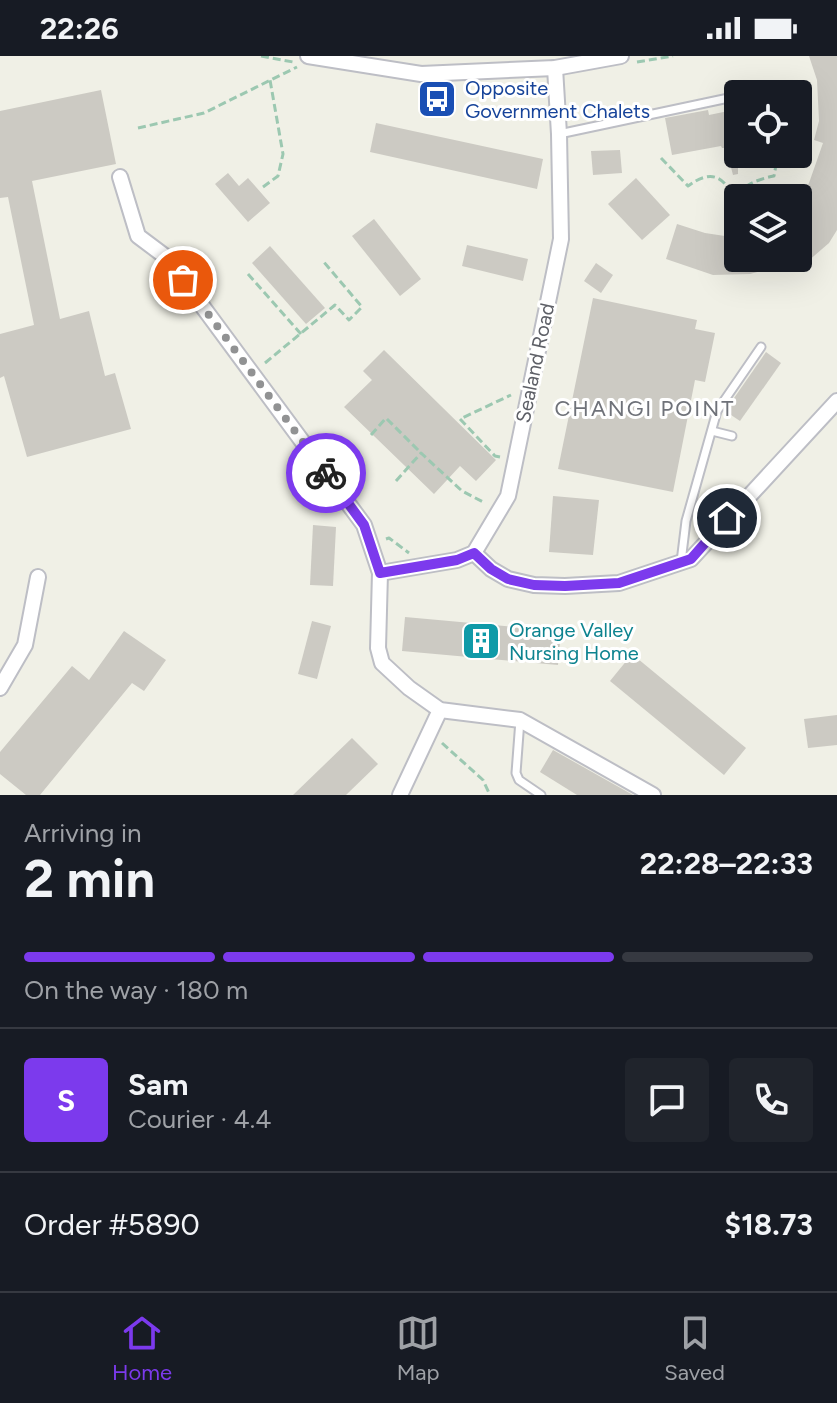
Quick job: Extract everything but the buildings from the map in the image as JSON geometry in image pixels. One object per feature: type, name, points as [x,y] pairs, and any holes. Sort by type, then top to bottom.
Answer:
[{"type":"street","points":[[306,60],[421,74],[555,68],[621,56]]},
{"type":"street","name":"Sealand Road","points":[[474,553],[508,496],[561,239],[555,68]]},
{"type":"street","points":[[120,177],[138,236],[166,257],[364,525],[380,573],[378,648],[382,663],[409,688],[440,710],[520,720],[653,795]]},
{"type":"street","points":[[380,573],[457,560],[474,553],[508,579],[534,585],[565,586],[619,583],[691,559],[837,401]]},
{"type":"street","points":[[0,688],[25,645],[38,577]]},
{"type":"street","points":[[400,795],[440,710]]},
{"type":"lane","points":[[559,134],[724,99]]},
{"type":"lane","points":[[681,562],[686,521],[717,411],[761,347]]},
{"type":"lane","points":[[712,431],[732,436]]},
{"type":"lane","points":[[520,720],[516,773],[519,780],[541,795]]},
{"type":"path","points":[[138,128],[204,113],[306,60]]},
{"type":"path","points":[[263,187],[278,176],[283,154],[270,80]]},
{"type":"path","points":[[661,158],[688,186],[705,178],[723,181],[729,186],[734,205],[739,193],[763,178],[774,176],[775,168]]},
{"type":"path","points":[[253,373],[335,305],[349,320],[362,307],[323,261]]},
{"type":"path","points":[[248,274],[301,334]]},
{"type":"path","points":[[495,456],[460,419],[517,392],[529,394]]},
{"type":"path","points":[[371,435],[386,418],[462,491],[499,510]]},
{"type":"path","points":[[396,481],[421,453]]},
{"type":"path","points":[[370,544],[389,538],[415,557],[420,566]]},
{"type":"path","points":[[430,732],[483,780],[490,795]]},
{"type":"way so far","points":[[183,280],[326,473]]},
{"type":"place","name":"Opposite Government Chalets","points":[[437,99]]},
{"type":"place","name":"Orange Valley Nursing Home","points":[[481,641]]},
{"type":"district","name":"CHANGI POINT","points":[[645,408]]},
{"type":"route","points":[[326,473],[364,525],[380,573],[457,560],[474,553],[508,579],[534,585],[619,583],[691,559],[727,518]]}]
